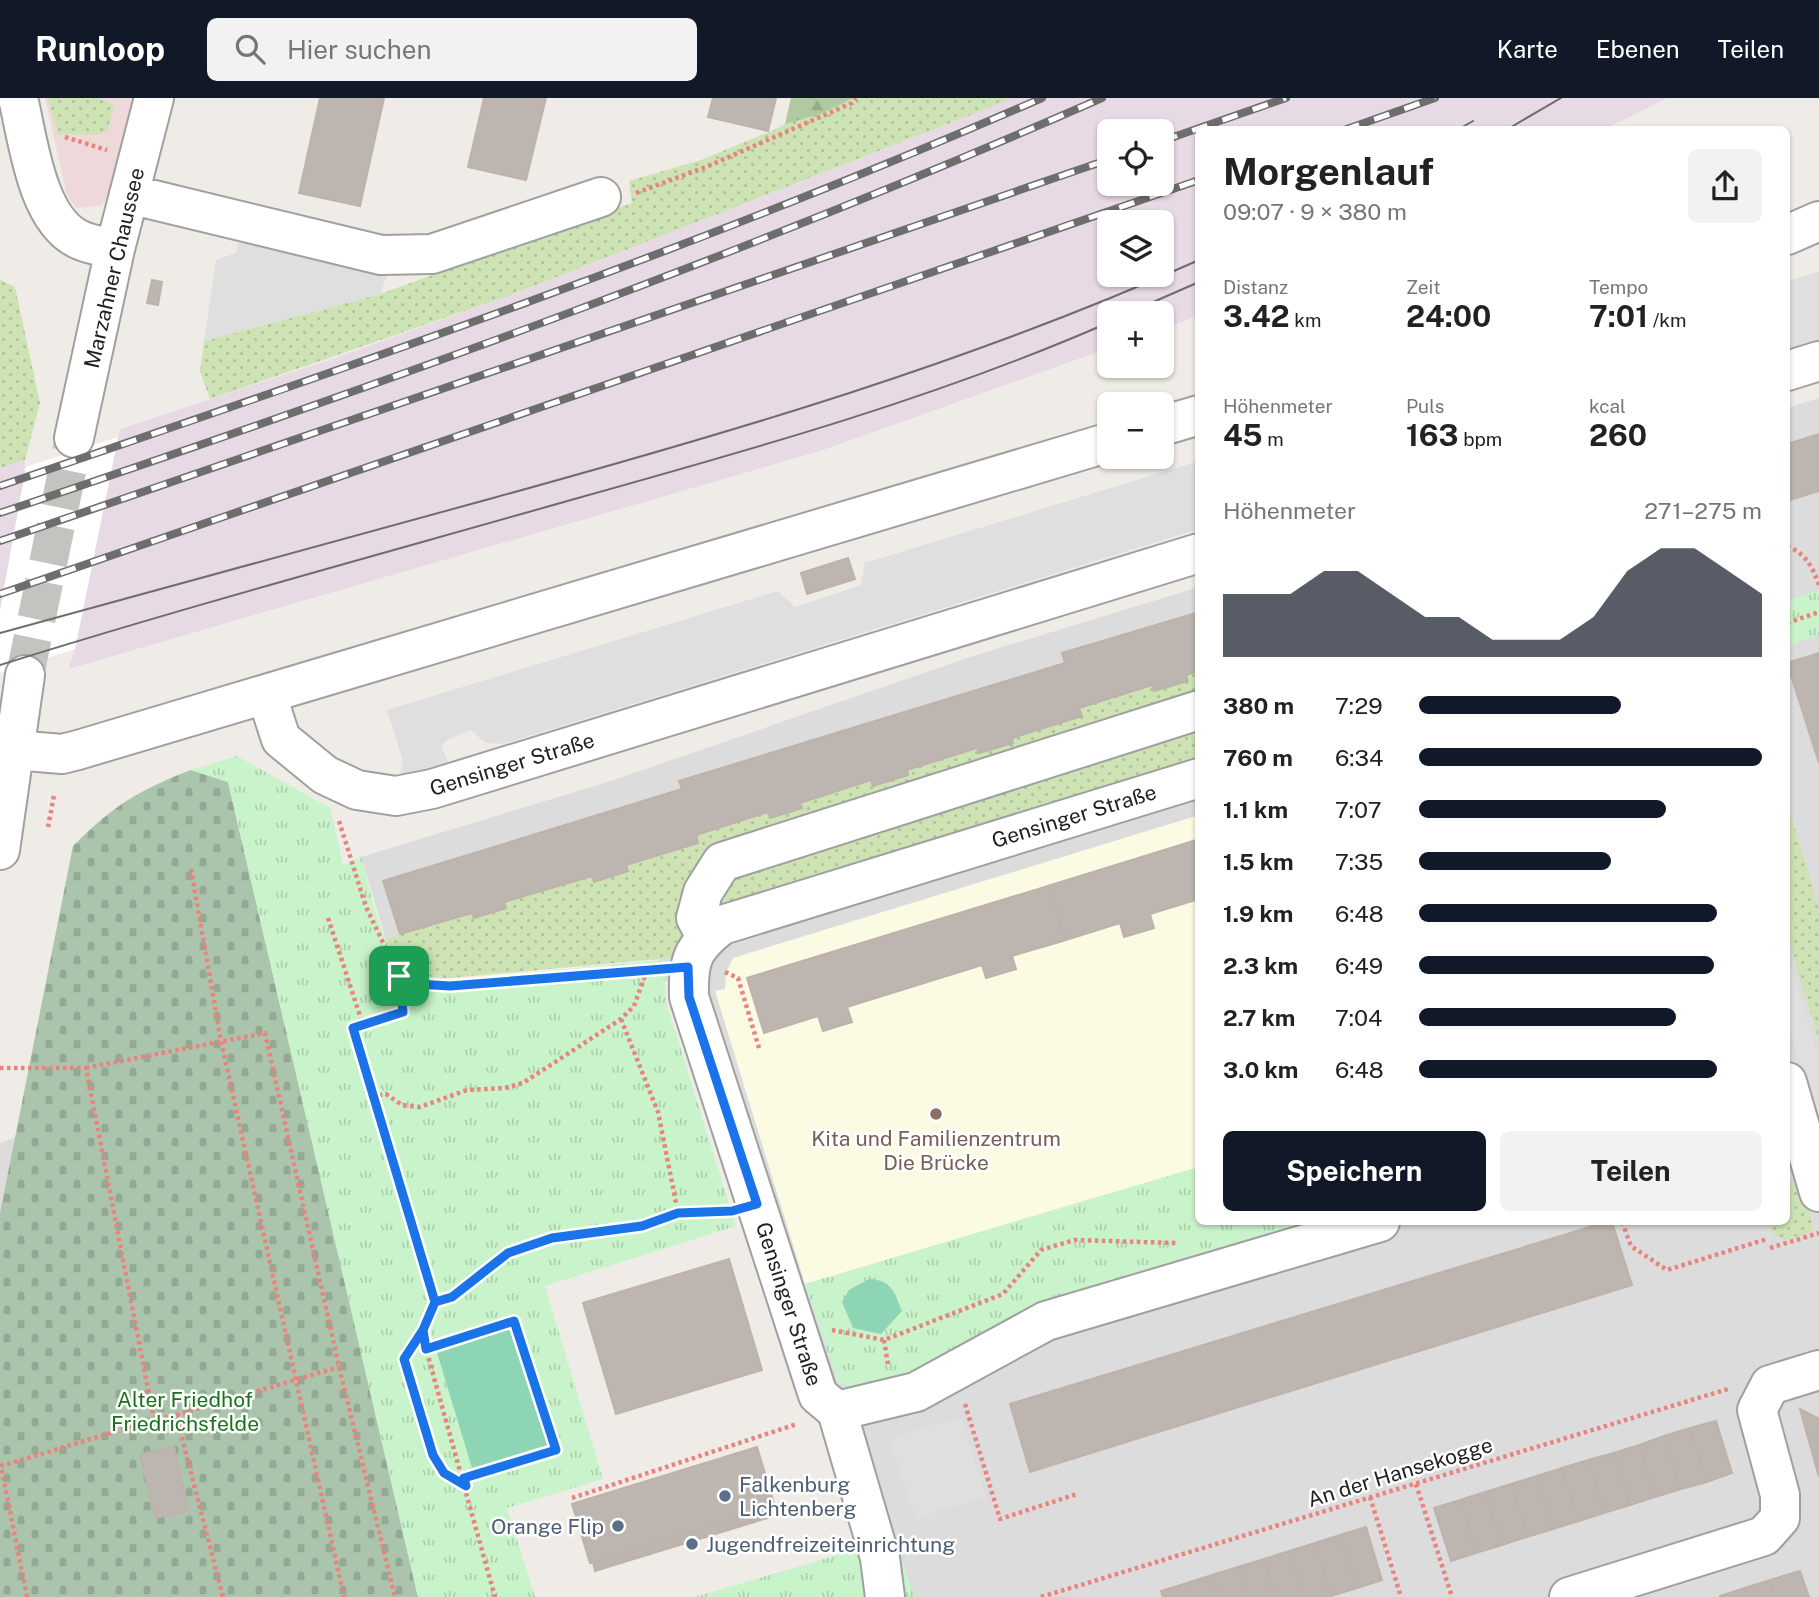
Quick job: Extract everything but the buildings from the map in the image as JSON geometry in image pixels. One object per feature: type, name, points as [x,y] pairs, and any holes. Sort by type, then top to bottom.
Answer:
[{"type":"street","points":[[18,98],[37,180],[56,221],[79,240],[115,249]]},
{"type":"street","name":"Marzahner Chaussee","points":[[74,438],[115,249],[154,98]]},
{"type":"street","points":[[129,194],[381,256],[432,254],[601,197]]},
{"type":"street","points":[[1790,234],[1819,221]]},
{"type":"street","points":[[1790,370],[1819,361]]},
{"type":"street","points":[[1174,422],[1195,416]]},
{"type":"street","points":[[14,750],[62,754],[267,696],[1097,446]]},
{"type":"street","name":"Gensinger Straße","points":[[267,696],[281,739],[325,775],[357,790],[396,796],[458,781],[1195,554]]},
{"type":"street","points":[[0,850],[25,675]]},
{"type":"street","points":[[697,952],[696,918],[703,892],[722,862],[1195,711]]},
{"type":"street","name":"Gensinger Straße","points":[[1195,779],[722,925],[697,952],[689,997],[818,1395],[837,1411],[916,1392],[1046,1321],[1370,1225]]},
{"type":"street","points":[[1790,1092],[1819,1192]]},
{"type":"street","points":[[1569,1597],[1764,1536],[1780,1518],[1780,1495],[1757,1410],[1770,1385],[1819,1370]]},
{"type":"street","points":[[837,1411],[880,1559],[885,1597]]},
{"type":"path","points":[[601,197],[633,194],[706,167],[852,103],[856,98]]},
{"type":"path","points":[[65,137],[118,153]]},
{"type":"path","points":[[1790,547],[1812,564],[1819,585]]},
{"type":"path","points":[[1790,622],[1819,612]]},
{"type":"path","points":[[48,827],[54,795]]},
{"type":"path","points":[[336,811],[366,907],[399,976],[403,1012],[353,1028],[435,1302],[423,1330],[404,1359],[433,1455],[444,1473],[466,1486]]},
{"type":"path","points":[[191,869],[221,1041],[344,1597]]},
{"type":"path","points":[[328,918],[363,1025]]},
{"type":"path","points":[[399,976],[417,984],[450,986],[647,970],[697,952],[711,964],[738,978],[759,1048]]},
{"type":"path","points":[[372,1097],[386,1094],[402,1105],[419,1107],[467,1090],[505,1088],[523,1083],[621,1019],[634,1006],[647,970]]},
{"type":"path","points":[[621,1019],[658,1112],[678,1213]]},
{"type":"path","points":[[0,1068],[86,1068],[265,1033],[339,1367],[395,1597]]},
{"type":"path","points":[[86,1068],[154,1420]]},
{"type":"path","points":[[435,1302],[452,1297],[508,1253],[552,1238],[642,1226],[678,1213],[732,1211],[757,1204]]},
{"type":"path","points":[[1623,1225],[1631,1246],[1667,1270],[1767,1239]]},
{"type":"path","points":[[1770,1248],[1819,1233]]},
{"type":"path","points":[[795,1323],[884,1340],[1003,1294],[1041,1250],[1074,1240],[1185,1243]]},
{"type":"path","points":[[426,1349],[514,1321],[556,1450],[464,1478]]},
{"type":"path","points":[[423,1330],[495,1597]]},
{"type":"path","points":[[27,1597],[1,1466],[339,1367]]},
{"type":"path","points":[[955,1373],[1000,1519],[1077,1494]]},
{"type":"path","name":"An der Hansekogge","points":[[1041,1597],[1738,1386],[1770,1385]]},
{"type":"path","points":[[572,1498],[837,1411]]},
{"type":"path","points":[[176,1415],[223,1597]]},
{"type":"path","points":[[1416,1484],[1452,1597]]},
{"type":"path","points":[[1370,1497],[1401,1597]]},
{"type":"shaded area","points":[[45,98],[134,98],[110,196],[100,206],[76,208],[67,195]]},
{"type":"shaded area","points":[[1014,98],[1667,98],[1611,126],[1195,126],[1195,317],[1174,325],[1174,301],[1097,301],[1097,352],[820,451],[68,669],[75,649],[120,429],[332,359],[508,296]]},
{"type":"shaded area","points":[[239,241],[387,276],[380,294],[204,341],[216,260],[236,253]]},
{"type":"shaded area","points":[[1819,272],[1819,341],[1790,350],[1790,280]]},
{"type":"shaded area","points":[[1819,398],[1819,1597],[899,1597],[703,971],[663,982],[663,960],[390,949],[386,939],[361,857],[614,780],[970,657],[1195,588],[1195,1225],[1790,1225],[1790,407]]},
{"type":"shaded area","points":[[25,460],[24,478],[0,611],[0,468]]},
{"type":"shaded area","points":[[1195,462],[1195,530],[503,744],[485,743],[471,730],[449,739],[441,746],[448,762],[400,777],[403,761],[387,710],[778,591],[795,607],[861,585],[865,563]]},
{"type":"shaded area","name":"Kita und Familienzentrum Die Brücke","points":[[1195,816],[1195,1168],[805,1284],[715,991],[725,989],[726,973],[733,958]]},
{"type":"shaded area","points":[[1790,961],[1819,1060],[1819,1129],[1790,1031]]},
{"type":"shaded area","points":[[25,1134],[0,1240],[0,1143]]},
{"type":"shaded area","points":[[961,1417],[986,1497],[916,1519],[890,1439]]},
{"type":"green space","points":[[48,98],[97,98],[114,105],[107,132],[95,135],[58,135]]},
{"type":"green space","points":[[791,98],[1014,98],[508,296],[210,399],[200,371],[204,341],[380,294],[632,203],[629,181],[701,160],[774,130],[785,124]]},
{"type":"green space","points":[[791,98],[853,98],[823,113],[785,124]]},
{"type":"green space","points":[[0,280],[15,287],[40,403],[25,460],[0,468]]},
{"type":"green space","points":[[1819,590],[1819,635],[1790,645],[1790,600]]},
{"type":"green space","points":[[1195,672],[1195,767],[680,957],[438,979],[407,966],[395,954],[386,939],[472,913],[474,918],[506,908],[504,902],[592,876],[595,881],[627,871],[626,865],[698,844],[696,835],[768,812],[771,818],[802,808],[800,803],[871,780],[873,786],[907,770],[977,748],[979,753],[1013,743],[1012,738],[1081,716],[1079,708],[1152,685],[1155,691],[1188,681],[1186,675]]},
{"type":"green space","points":[[237,756],[330,808],[343,865],[361,857],[386,940],[397,956],[412,968],[431,977],[457,980],[663,960],[666,1002],[736,1226],[545,1286],[603,1479],[507,1508],[535,1597],[418,1597],[228,782],[191,770]]},
{"type":"green space","name":"Alter Friedhof Friedrichsfelde","points":[[191,770],[228,782],[418,1597],[0,1597],[0,1213],[73,846],[127,800]]},
{"type":"green space","points":[[1790,812],[1819,909],[1819,1040],[1790,947]]},
{"type":"green space","points":[[1195,1168],[1195,1225],[1315,1225],[948,1365],[859,1390],[838,1383],[805,1284]]},
{"type":"green space","points":[[1790,1179],[1794,1180],[1803,1192],[1814,1231],[1784,1240],[1773,1234],[1770,1225],[1790,1225]]},
{"type":"green space","points":[[869,1279],[883,1282],[891,1288],[902,1311],[881,1334],[853,1328],[842,1302],[849,1290]]},
{"type":"green space","points":[[514,1322],[551,1444],[472,1468],[435,1346]]},
{"type":"green space","points":[[864,1439],[914,1597],[695,1597],[865,1547]]},
{"type":"pier","points":[[118,437],[75,649],[0,673],[0,611],[26,467]]},
{"type":"tunnel","points":[[25,675],[74,438]]},
{"type":"tram line","points":[[1513,126],[1561,98]]},
{"type":"tram line","points":[[1464,126],[1473,121]]},
{"type":"tram line","points":[[0,633],[583,473],[762,421],[851,393],[1027,331],[1195,262]]},
{"type":"tram line","points":[[1155,301],[1195,284]]},
{"type":"tram line","points":[[0,665],[216,600],[780,440],[980,374],[1097,327]]},
{"type":"railway","points":[[0,486],[526,303],[786,204],[1042,98]]},
{"type":"railway","points":[[0,513],[279,418],[556,318],[830,212],[1102,98]]},
{"type":"railway","points":[[1205,126],[1286,98]]},
{"type":"railway","points":[[1355,126],[1435,98]]},
{"type":"railway","points":[[1174,137],[1195,130]]},
{"type":"railway","points":[[0,541],[1097,163]]},
{"type":"railway","points":[[0,594],[1195,181]]},
{"type":"place","name":"Kita und Familienzentrum Die Brücke","points":[[936,1114]]},
{"type":"place","name":"Falkenburg Lichtenberg","points":[[725,1496]]},
{"type":"place","name":"Orange Flip","points":[[618,1526]]},
{"type":"place","name":"Jugendfreizeiteinrichtung","points":[[692,1544]]},
{"type":"route","points":[[399,976],[403,1012],[353,1028],[435,1302],[423,1330],[426,1349],[514,1321],[556,1450],[464,1478],[466,1486],[444,1473],[433,1455],[404,1359],[423,1330],[435,1302],[452,1297],[508,1253],[552,1238],[587,1231],[642,1226],[678,1213],[732,1211],[757,1204],[689,997],[688,967],[450,986],[417,984],[399,976]]}]
